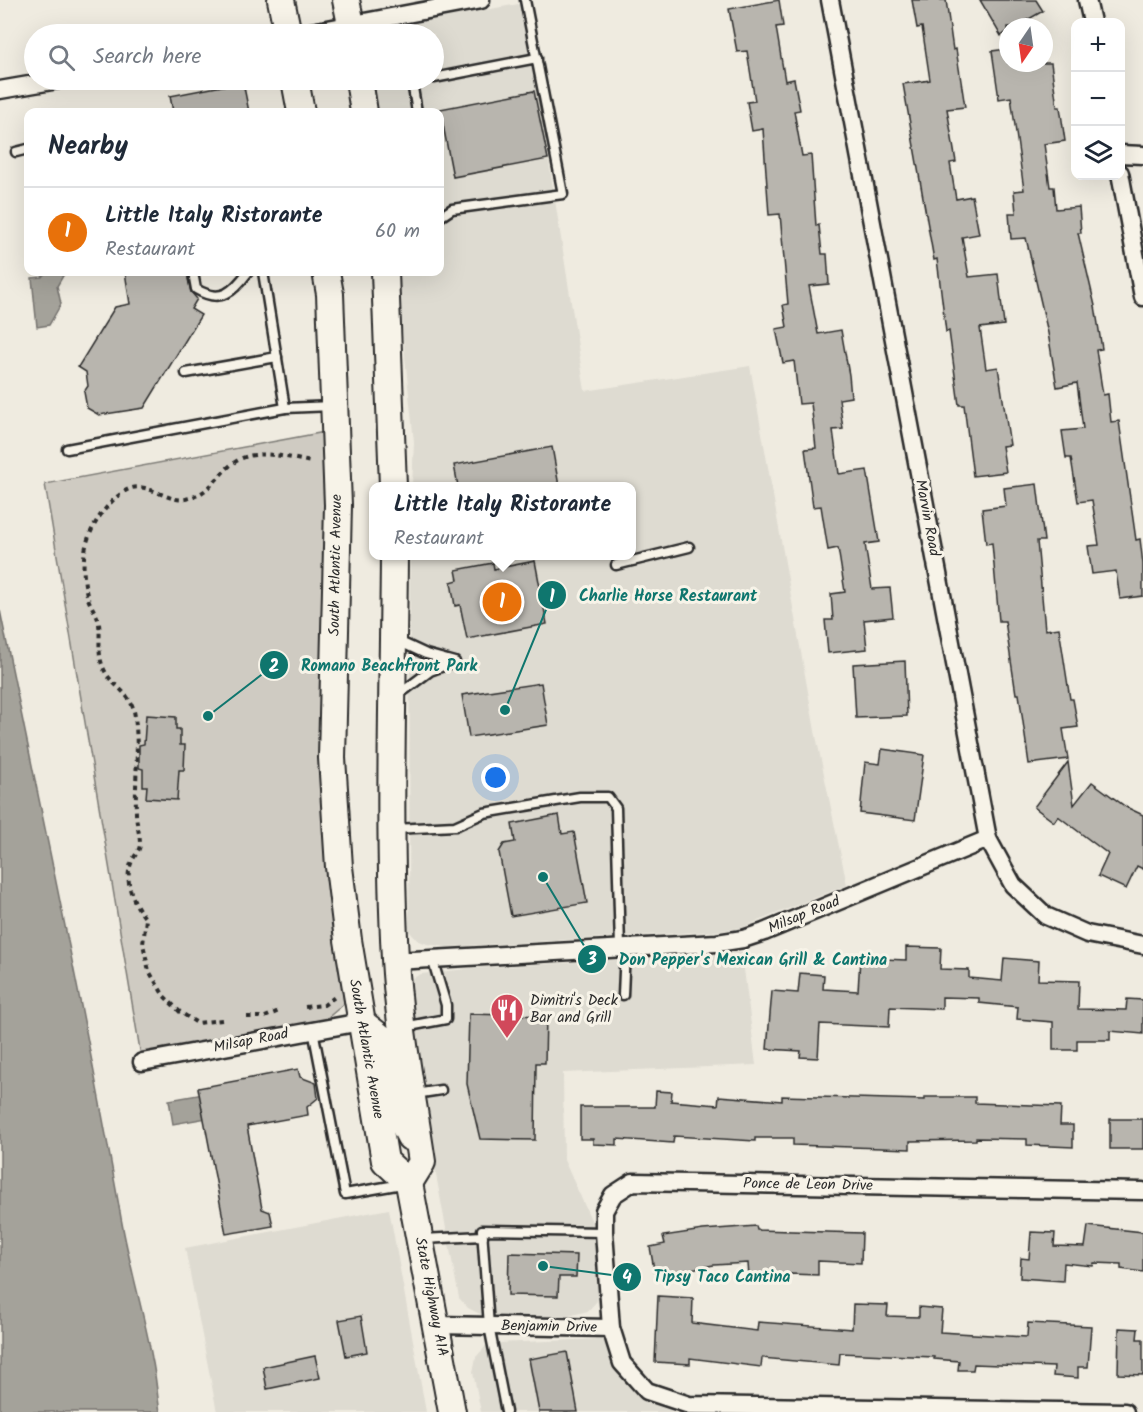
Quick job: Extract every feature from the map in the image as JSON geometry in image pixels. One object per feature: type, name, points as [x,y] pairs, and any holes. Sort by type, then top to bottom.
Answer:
[{"type":"main road","points":[[281,0],[286,24]]},
{"type":"main road","points":[[346,0],[351,24]]},
{"type":"main road","points":[[297,90],[300,108]]},
{"type":"main road","points":[[361,90],[363,108]]},
{"type":"main road","name":"South Atlantic Avenue","points":[[327,276],[330,294],[338,505],[332,758],[339,867],[348,940],[385,1161],[416,1172]]},
{"type":"main road","points":[[386,276],[393,482]]},
{"type":"main road","points":[[394,560],[391,829],[395,961],[401,1028],[411,1095],[416,1172]]},
{"type":"main road","name":"State Highway A1A","points":[[416,1172],[420,1239],[452,1412]]},
{"type":"street","points":[[378,24],[481,0]]},
{"type":"street","name":"Marvin Road","points":[[830,0],[988,839],[1013,885],[1046,916],[1087,934],[1143,945]]},
{"type":"street","points":[[1087,0],[1091,18]]},
{"type":"street","points":[[0,90],[24,86]]},
{"type":"street","points":[[1125,154],[1143,155]]},
{"type":"street","points":[[1121,180],[1143,297]]},
{"type":"street","name":"Milsap Road","points":[[395,961],[717,943],[742,939],[764,932],[988,839]]},
{"type":"street","name":"Milsap Road","points":[[142,1062],[361,1022]]},
{"type":"street","name":"Ponce de Leon Drive","points":[[611,1328],[604,1210],[613,1195],[633,1182],[1143,1191]]},
{"type":"street","name":"Benjamin Drive","points":[[436,1325],[611,1328],[622,1363],[647,1391],[689,1405],[1125,1412]]},
{"type":"lane","points":[[444,214],[452,209],[563,194],[525,0]]},
{"type":"lane","points":[[444,76],[537,58]]},
{"type":"lane","points":[[413,90],[416,108]]},
{"type":"lane","points":[[16,152],[24,150]]},
{"type":"lane","points":[[194,278],[196,289],[204,294],[218,296],[235,289],[245,276]]},
{"type":"lane","points":[[264,276],[285,408]]},
{"type":"lane","points":[[186,373],[277,357]]},
{"type":"lane","points":[[67,449],[285,408],[335,406]]},
{"type":"lane","points":[[636,560],[689,548]]},
{"type":"lane","points":[[616,564],[634,560]]},
{"type":"lane","points":[[393,639],[426,654],[455,662],[430,671],[393,699]]},
{"type":"lane","points":[[391,829],[455,826],[484,813],[580,797],[608,797],[616,808],[623,995]]},
{"type":"lane","points":[[401,1028],[446,1019],[446,1005],[432,958]]},
{"type":"lane","points":[[312,1030],[345,1194],[416,1172]]},
{"type":"lane","points":[[411,1095],[441,1089]]},
{"type":"lane","points":[[506,1412],[489,1326],[482,1230],[604,1232]]},
{"type":"lane","points":[[420,1239],[483,1236]]},
{"type":"path","points":[[222,1020],[197,1023],[180,1012],[164,996],[149,971],[143,944],[146,920],[133,903],[129,884],[131,862],[140,846],[136,815],[135,716],[128,698],[106,674],[99,658],[99,621],[88,599],[83,577],[85,548],[92,528],[105,510],[114,499],[130,488],[146,488],[164,496],[182,500],[199,496],[240,459],[257,455],[275,455],[311,462]]},
{"type":"path","points":[[305,1007],[324,1005],[338,995]]},
{"type":"path","points":[[247,1017],[265,1017],[279,1011]]},
{"type":"shaded area","points":[[524,3],[585,391],[750,366],[815,731],[847,885],[741,928],[717,931],[447,947],[417,940],[409,931],[410,560],[636,560],[636,482],[412,482],[414,442],[396,276],[444,276],[444,108],[374,108],[372,90],[444,90],[444,24],[408,24]]},
{"type":"shaded area","points":[[63,276],[57,286],[61,304],[49,325],[37,327],[32,278]]},
{"type":"shaded area","points":[[336,430],[337,935],[344,1004],[313,1030],[142,1062],[45,484]]},
{"type":"shaded area","points":[[0,610],[77,986],[123,1230],[155,1372],[160,1412],[0,1412]]},
{"type":"shaded area","points":[[742,953],[756,1065],[563,1073],[564,1160],[593,1224],[600,1287],[597,1301],[588,1311],[552,1320],[482,1315],[468,1308],[459,1298],[431,1148],[411,1018],[410,986],[413,978],[421,974],[474,968]]},
{"type":"shaded area","points":[[209,1093],[213,1117],[173,1124],[169,1100]]},
{"type":"shaded area","points":[[389,1209],[426,1412],[217,1412],[185,1248]]},
{"type":"shaded area","points":[[602,1339],[615,1371],[640,1399],[674,1412],[481,1412],[473,1372],[476,1357],[486,1346],[497,1343]]},
{"type":"building","points":[[779,0],[783,26],[776,27],[785,81],[794,79],[800,110],[794,111],[802,156],[811,155],[816,226],[819,225],[822,254],[827,254],[829,284],[809,286],[818,334],[841,330],[849,375],[851,397],[839,399],[843,429],[833,430],[839,474],[867,470],[879,542],[865,544],[872,589],[890,588],[893,617],[864,620],[867,649],[828,653],[825,620],[833,620],[831,594],[845,592],[838,548],[828,550],[821,506],[813,507],[805,449],[816,448],[811,403],[799,404],[794,361],[783,363],[776,329],[787,327],[783,305],[788,304],[780,214],[769,215],[763,129],[752,131],[747,102],[755,101],[747,51],[737,52],[729,9]]},
{"type":"building","points":[[912,0],[946,0],[953,50],[956,49],[965,107],[947,109],[956,162],[950,163],[956,199],[972,196],[979,234],[962,237],[969,277],[998,274],[1004,325],[980,328],[986,369],[998,367],[1010,445],[1002,446],[1006,472],[973,476],[964,405],[959,405],[949,331],[946,332],[937,259],[934,260],[903,84],[930,80],[922,27],[917,28]]},
{"type":"building","points":[[980,0],[1036,0],[1043,11],[1031,18],[999,18],[999,33]]},
{"type":"building","points":[[999,50],[999,72],[1052,72],[1065,141],[1044,144],[1050,187],[1054,187],[1056,209],[1079,207],[1081,233],[1078,233],[1095,306],[1102,349],[1096,350],[1103,395],[1108,394],[1111,422],[1119,421],[1136,540],[1140,539],[1143,596],[1120,599],[1116,571],[1092,574],[1088,546],[1099,545],[1092,500],[1078,502],[1071,458],[1066,458],[1062,431],[1083,429],[1077,383],[1057,387],[1048,333],[1026,238],[1011,239],[1009,213],[1016,213],[1014,191],[1024,190],[1011,97],[999,99],[992,51]]},
{"type":"building","points":[[201,90],[245,90],[248,108],[172,108],[170,96]]},
{"type":"building","points":[[534,91],[548,159],[453,177],[444,130],[444,108]]},
{"type":"building","points":[[126,276],[188,276],[191,292],[197,299],[191,309],[201,315],[144,408],[99,415],[87,408],[84,392],[88,386],[86,372],[78,367],[115,307],[130,304]]},
{"type":"building","points":[[552,447],[558,482],[457,482],[454,465]]},
{"type":"building","points":[[1037,484],[1044,541],[1037,541],[1045,630],[1059,628],[1070,699],[1073,699],[1078,727],[1063,729],[1068,759],[1029,764],[1005,621],[999,621],[992,543],[986,544],[982,509],[1006,506],[1004,488]]},
{"type":"building","points":[[535,561],[547,624],[467,639],[460,605],[455,606],[451,582],[458,580],[456,570],[493,563],[494,569]]},
{"type":"building","points":[[905,661],[907,716],[856,718],[853,664]]},
{"type":"building","points":[[541,683],[548,725],[469,737],[462,695]]},
{"type":"building","points":[[146,715],[176,717],[176,729],[180,729],[180,745],[185,745],[184,770],[179,770],[177,800],[146,798],[147,786],[143,786],[143,769],[139,768],[139,745],[144,744]]},
{"type":"building","points":[[882,749],[924,755],[915,820],[860,813],[865,762],[880,764]]},
{"type":"building","points":[[1068,762],[1074,805],[1092,782],[1126,807],[1143,815],[1143,869],[1137,866],[1126,889],[1098,876],[1108,854],[1058,816],[1054,822],[1034,807]]},
{"type":"building","points":[[559,815],[562,834],[574,832],[587,903],[511,916],[499,852],[504,844],[515,842],[512,824]]},
{"type":"building","points":[[906,947],[941,948],[940,969],[969,970],[969,978],[1002,981],[1004,958],[1039,961],[1038,980],[1079,981],[1078,1009],[1126,1010],[1127,999],[1143,1000],[1143,1034],[1110,1031],[1110,1040],[1077,1040],[1077,1050],[1053,1050],[1053,1022],[1017,1019],[1018,1007],[979,1003],[979,998],[942,997],[942,1009],[890,1007],[889,1027],[820,1024],[818,1058],[800,1057],[801,1051],[767,1049],[772,991],[798,993],[800,973],[824,975],[823,989],[858,991],[860,958],[906,960]]},
{"type":"building","points":[[469,1014],[546,1016],[545,1063],[536,1063],[535,1140],[480,1139],[467,1084]]},
{"type":"building","points":[[298,1069],[300,1077],[316,1083],[318,1098],[307,1107],[308,1115],[247,1126],[262,1209],[270,1212],[273,1226],[226,1234],[198,1088]]},
{"type":"building","points":[[656,1091],[672,1092],[671,1101],[718,1105],[719,1096],[782,1101],[782,1096],[925,1100],[925,1097],[975,1097],[975,1103],[1061,1106],[1060,1125],[1073,1125],[1073,1147],[1027,1145],[1027,1139],[976,1138],[976,1140],[910,1141],[910,1149],[793,1145],[793,1138],[755,1138],[755,1141],[674,1136],[673,1143],[617,1139],[617,1145],[593,1144],[593,1139],[580,1139],[580,1107],[655,1107]]},
{"type":"building","points":[[1110,1119],[1143,1119],[1143,1149],[1110,1149]]},
{"type":"building","points":[[756,1226],[757,1230],[862,1233],[861,1263],[818,1261],[818,1275],[789,1274],[749,1277],[748,1263],[714,1265],[655,1275],[650,1247],[665,1244],[663,1236]]},
{"type":"building","points":[[1088,1226],[1143,1232],[1143,1272],[1121,1269],[1121,1264],[1094,1263],[1093,1266],[1064,1263],[1063,1281],[1020,1278],[1021,1258],[1029,1259],[1031,1232],[1055,1233],[1054,1246],[1085,1247]]},
{"type":"building","points":[[509,1253],[577,1255],[576,1277],[559,1277],[558,1296],[508,1295]]},
{"type":"building","points":[[658,1296],[693,1298],[692,1323],[757,1331],[758,1322],[852,1329],[853,1304],[888,1305],[887,1316],[919,1317],[919,1307],[942,1309],[940,1332],[1027,1337],[1028,1323],[1091,1326],[1088,1367],[1078,1367],[1078,1378],[1053,1376],[1054,1367],[974,1364],[973,1370],[958,1370],[959,1361],[934,1359],[934,1357],[840,1353],[839,1365],[762,1358],[761,1367],[690,1358],[690,1364],[655,1362]]},
{"type":"building","points":[[361,1316],[367,1352],[346,1356],[339,1320]]},
{"type":"building","points":[[1119,1328],[1138,1329],[1137,1339],[1143,1339],[1143,1375],[1118,1374]]},
{"type":"building","points":[[567,1352],[578,1412],[539,1412],[529,1359]]},
{"type":"building","points":[[315,1356],[320,1378],[267,1389],[263,1367]]},
{"type":"place","name":"Little Italy Ristorante","points":[[502,602]]},
{"type":"place","name":"Charlie Horse Restaurant","points":[[505,710]]},
{"type":"place","name":"Romano Beachfront Park","points":[[208,716]]},
{"type":"place","name":"Don Pepper's Mexican Grill & Cantina","points":[[543,877]]},
{"type":"place","name":"Dimitri's Deck Bar and Grill","points":[[507,1039]]},
{"type":"place","name":"Tipsy Taco Cantina","points":[[543,1266]]}]
